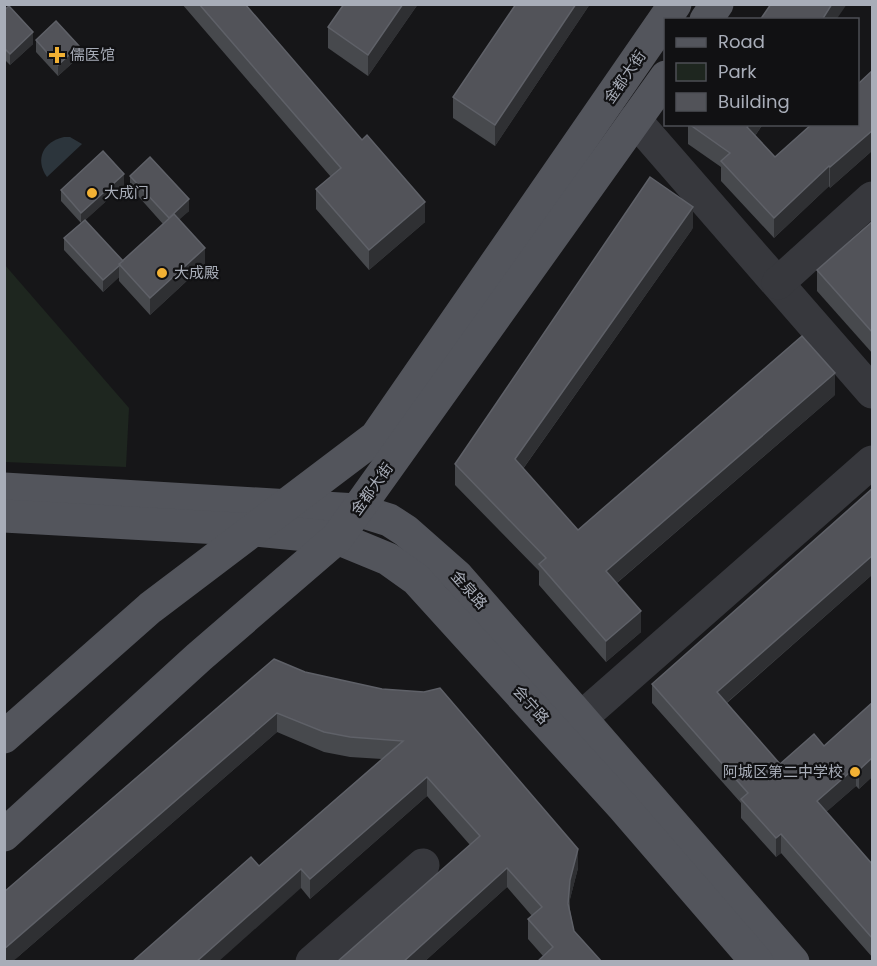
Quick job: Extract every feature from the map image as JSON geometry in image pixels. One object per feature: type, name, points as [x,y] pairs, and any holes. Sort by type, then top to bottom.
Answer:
[{"type":"main road","name":"金都大街","points":[[665,18],[675,4]]},
{"type":"main road","points":[[707,18],[717,4]]},
{"type":"main road","name":"金都大街","points":[[4,737],[150,608],[376,437],[664,20]]},
{"type":"main road","name":"金都大街","points":[[4,835],[199,657],[337,538],[664,80]]},
{"type":"main road","name":"金泉路","points":[[4,489],[357,510],[389,520],[432,552],[457,576],[793,962]]},
{"type":"main road","points":[[4,516],[256,530]]},
{"type":"main road","name":"会宁路","points":[[256,530],[337,538],[387,559],[416,579],[623,807],[757,962]]},
{"type":"street","points":[[635,120],[873,392]]},
{"type":"street","points":[[778,283],[873,198]]},
{"type":"street","points":[[581,718],[873,462]]},
{"type":"street","points":[[312,962],[423,866]]},
{"type":"green space","points":[[4,264],[129,408],[126,467],[5,462]]},
{"type":"shaded area","points":[[70,137],[82,144],[47,177],[41,164],[43,152],[51,142]]},
{"type":"building","points":[[199,4],[245,4],[362,140],[367,135],[425,202],[369,250],[316,189],[341,168]]},
{"type":"building","points":[[344,4],[403,4],[368,55],[328,27]]},
{"type":"building","points":[[516,4],[576,4],[495,125],[453,97]]},
{"type":"building","points":[[771,4],[832,4],[823,18],[761,18]]},
{"type":"building","points":[[9,6],[33,32],[10,54],[4,48],[4,10]]},
{"type":"building","points":[[56,21],[79,46],[58,65],[36,40]]},
{"type":"building","points":[[873,70],[873,130],[829,166],[774,218],[721,161],[730,153],[692,126],[748,126],[775,157],[810,126],[859,126],[859,83]]},
{"type":"building","name":"大成门","points":[[103,151],[124,174],[81,213],[61,190]]},
{"type":"building","points":[[150,157],[189,199],[169,218],[130,176]]},
{"type":"building","points":[[650,177],[693,207],[515,459],[578,530],[802,336],[835,373],[606,571],[641,611],[606,641],[539,564],[546,558],[455,464]]},
{"type":"building","name":"大成殿","points":[[174,214],[205,248],[150,298],[119,264]]},
{"type":"building","points":[[85,220],[123,261],[103,280],[64,238]]},
{"type":"building","points":[[873,221],[873,333],[817,270]]},
{"type":"building","points":[[873,488],[873,555],[717,692],[780,764],[814,734],[824,746],[873,702],[873,757],[859,770],[856,767],[817,801],[873,865],[873,939],[781,834],[776,838],[741,799],[748,793],[652,684]]},
{"type":"building","points":[[274,659],[305,672],[382,689],[424,692],[440,688],[578,849],[570,880],[568,904],[574,931],[602,962],[537,962],[553,947],[528,919],[542,907],[507,868],[403,962],[337,962],[480,836],[427,777],[310,879],[301,869],[196,962],[132,962],[251,857],[259,866],[403,741],[350,737],[324,732],[277,713],[4,949],[4,892]]},
{"type":"place","name":"儒医馆","points":[[57,55]]},
{"type":"place","name":"大成门","points":[[92,193]]},
{"type":"place","name":"大成殿","points":[[162,273]]},
{"type":"place","name":"阿城区第二中学校","points":[[855,772]]}]
